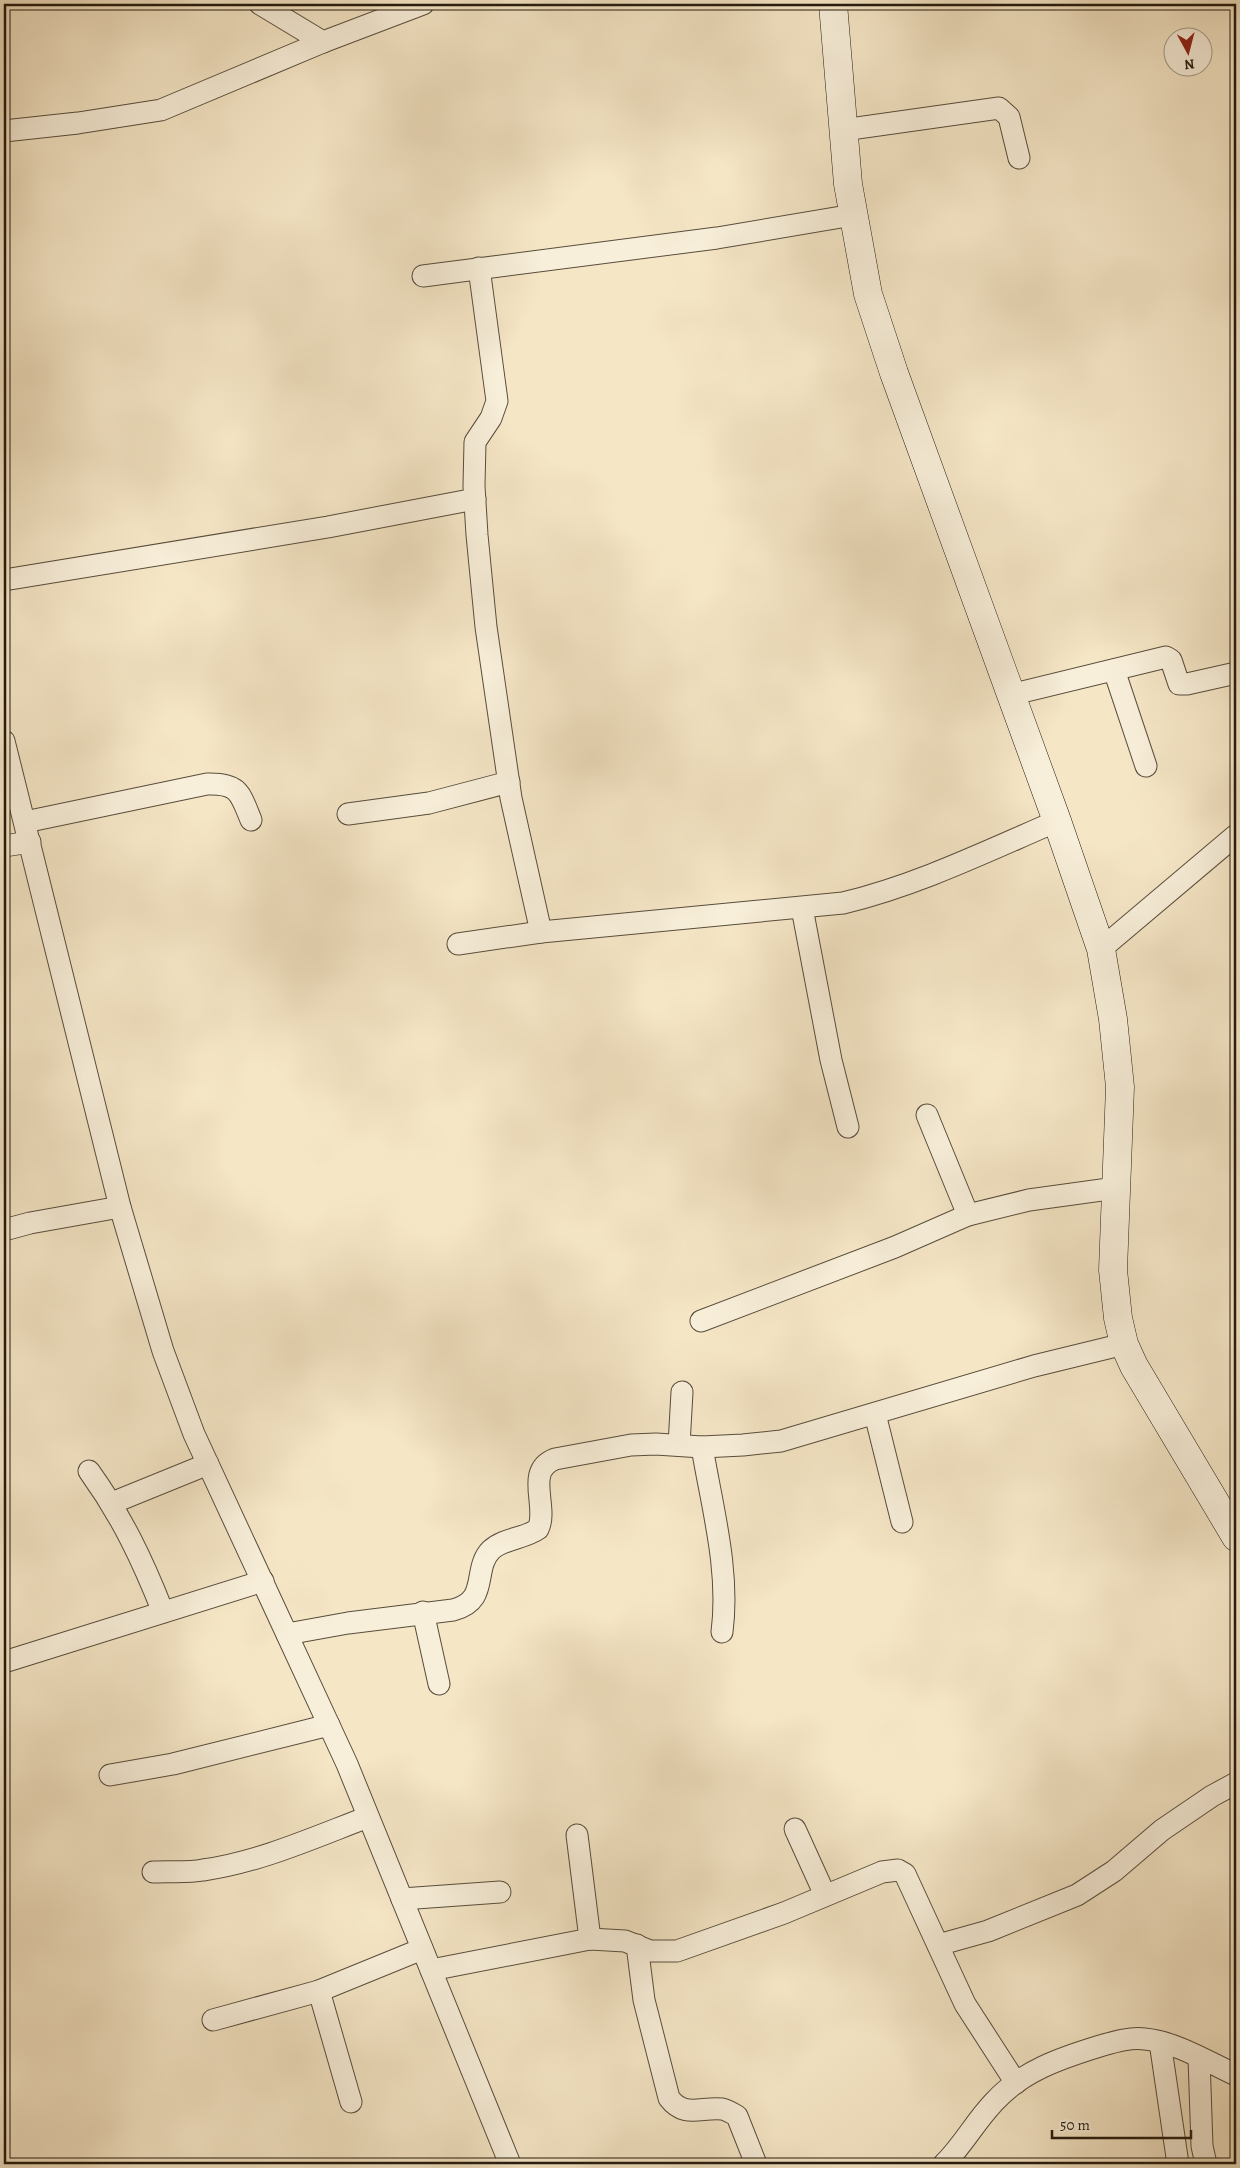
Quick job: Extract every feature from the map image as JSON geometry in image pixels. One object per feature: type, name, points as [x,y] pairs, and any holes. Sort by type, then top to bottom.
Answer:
[{"type":"main road","points":[[832,4],[848,184],[868,294],[894,373],[1057,821],[1101,949],[1113,1018],[1120,1087],[1113,1270],[1114,1296],[1124,1344],[1143,1382],[1199,1472],[1236,1537]]},
{"type":"street","points":[[260,4],[323,42]]},
{"type":"street","points":[[4,131],[78,123],[161,110],[323,42],[424,4]]},
{"type":"street","points":[[843,130],[999,108],[1009,117],[1019,158]]},
{"type":"street","points":[[423,276],[717,238],[854,215]]},
{"type":"street","points":[[479,268],[497,401],[491,418],[475,442],[474,499],[486,627],[509,782],[541,932]]},
{"type":"street","points":[[4,580],[328,527],[474,499]]},
{"type":"street","points":[[1010,695],[1166,657],[1171,660],[1179,684],[1188,684],[1236,673]]},
{"type":"street","points":[[1114,670],[1146,766]]},
{"type":"street","points":[[4,741],[120,1207],[163,1351],[194,1434],[329,1725],[368,1816],[510,2164]]},
{"type":"street","points":[[348,814],[429,803],[509,782]]},
{"type":"street","points":[[4,846],[27,832],[207,784],[224,784],[236,789],[250,820]]},
{"type":"street","points":[[458,944],[541,932],[843,903],[879,895],[930,876],[1057,821]]},
{"type":"street","points":[[1101,949],[1236,835]]},
{"type":"street","points":[[802,908],[831,1060],[848,1127]]},
{"type":"street","points":[[927,1115],[968,1216]]},
{"type":"street","points":[[701,1321],[895,1247],[968,1216],[1029,1200],[1116,1188]]},
{"type":"street","points":[[4,1230],[30,1223],[120,1207]]},
{"type":"street","points":[[287,1634],[423,1612],[453,1610],[469,1603],[477,1591],[486,1558],[491,1551],[500,1544],[538,1529],[541,1519],[539,1480],[546,1464],[555,1459],[631,1445],[702,1447],[781,1441],[1034,1366],[1124,1344]]},
{"type":"street","points":[[679,1445],[682,1392]]},
{"type":"street","points":[[875,1414],[902,1522]]},
{"type":"street","points":[[702,1447],[724,1582],[725,1610],[722,1632]]},
{"type":"street","points":[[112,1503],[208,1464]]},
{"type":"street","points":[[89,1471],[112,1503],[136,1548],[162,1612]]},
{"type":"street","points":[[4,1662],[263,1581]]},
{"type":"street","points":[[423,1612],[439,1684]]},
{"type":"street","points":[[110,1775],[172,1764],[329,1725]]},
{"type":"street","points":[[938,1945],[988,1931],[1077,1895],[1114,1871],[1162,1830],[1212,1796],[1236,1784]]},
{"type":"street","points":[[153,1872],[202,1871],[235,1864],[300,1843],[368,1816]]},
{"type":"street","points":[[795,1829],[825,1894]]},
{"type":"street","points":[[577,1835],[590,1939]]},
{"type":"street","points":[[431,1970],[590,1939],[615,1939],[650,1950],[676,1951],[784,1913],[825,1894],[882,1872],[902,1871],[965,2004],[1016,2083]]},
{"type":"street","points":[[402,1899],[500,1892]]},
{"type":"street","points":[[637,1945],[644,2000],[669,2098],[675,2106],[687,2111],[724,2109],[737,2116],[756,2164]]},
{"type":"street","points":[[213,2020],[319,1991],[422,1949]]},
{"type":"street","points":[[319,1991],[351,2102]]},
{"type":"street","points":[[944,2164],[993,2103],[1016,2083],[1039,2068],[1073,2054],[1111,2043],[1144,2038],[1160,2042],[1236,2075]]},
{"type":"street","points":[[1160,2042],[1178,2164]]},
{"type":"street","points":[[1199,2058],[1202,2146],[1206,2164]]}]
